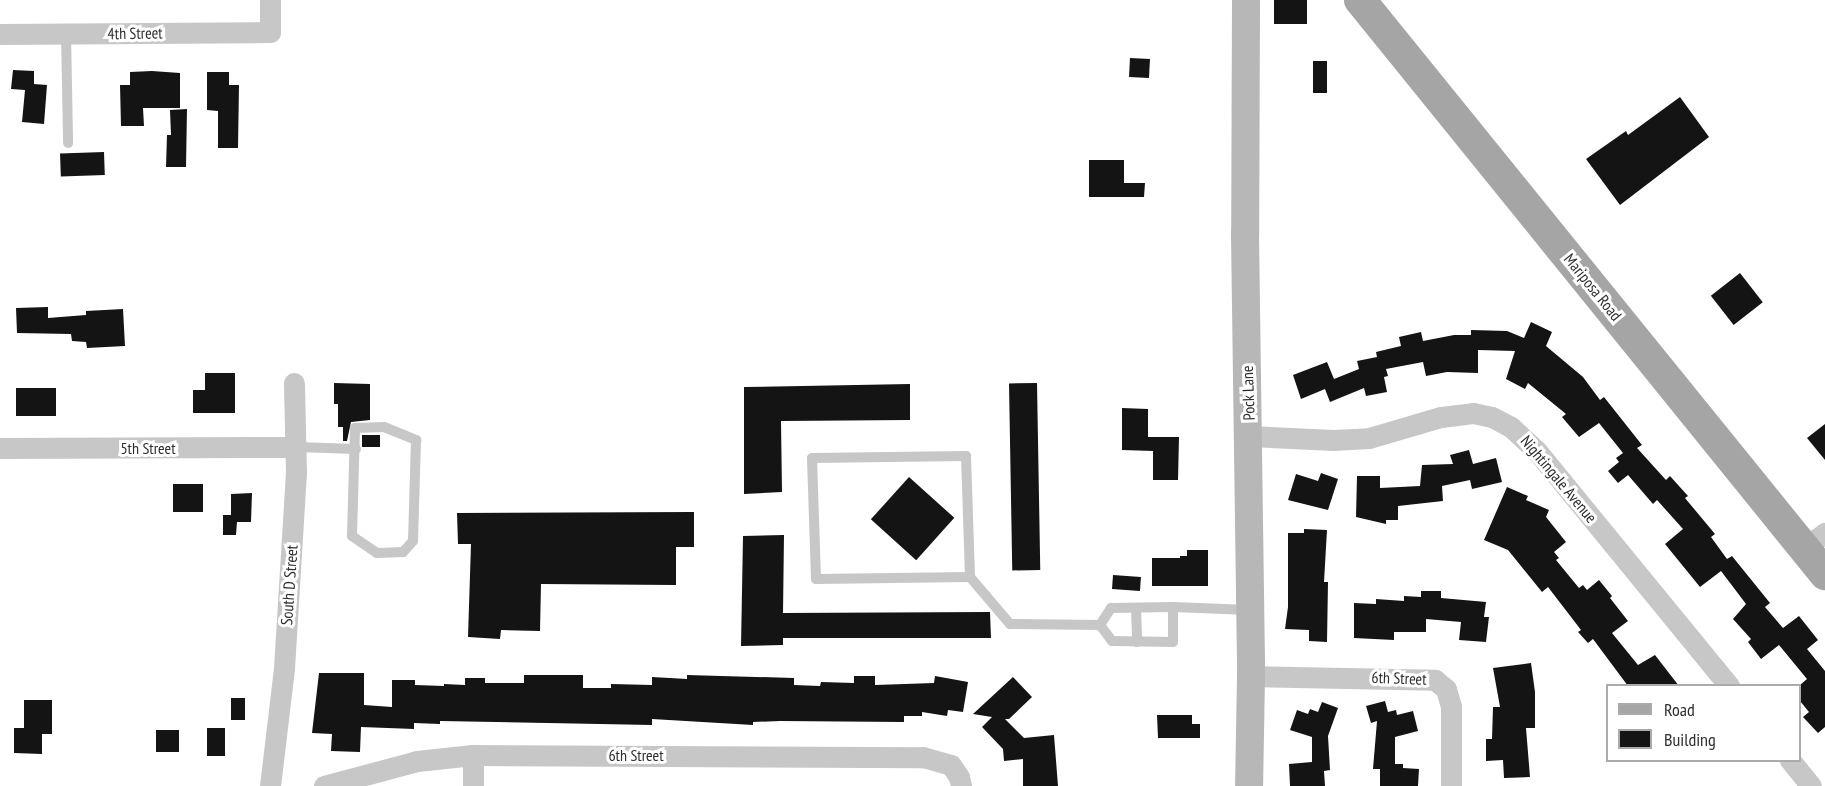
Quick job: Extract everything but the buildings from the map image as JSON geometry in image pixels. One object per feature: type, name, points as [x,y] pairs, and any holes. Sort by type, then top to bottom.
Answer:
[{"type":"main road","name":"Mariposa Road","points":[[1360,0],[1814,540],[1825,574]]},
{"type":"street","name":"4th Street","points":[[0,34],[270,32],[270,0]]},
{"type":"street","name":"Pock Lane","points":[[1246,0],[1245,245],[1251,610],[1249,786]]},
{"type":"street","name":"South D Street","points":[[270,786],[284,668],[296,447],[294,383]]},
{"type":"street","name":"Nightingale Avenue","points":[[1249,436],[1333,440],[1370,438],[1450,415],[1473,413],[1492,417],[1511,427],[1536,450],[1727,684]]},
{"type":"street","name":"5th Street","points":[[0,448],[296,447]]},
{"type":"street","name":"6th Street","points":[[1251,676],[1435,680],[1446,689],[1450,706],[1451,786]]},
{"type":"street","name":"6th Street","points":[[324,786],[417,761],[473,754],[923,757],[951,765],[960,777],[961,786]]},
{"type":"street","points":[[473,754],[473,786]]},
{"type":"street","points":[[1792,762],[1811,786]]},
{"type":"lane","points":[[66,34],[68,143]]},
{"type":"lane","points":[[384,427],[416,440],[413,541],[403,552],[377,553],[352,536],[356,449],[355,428],[384,427]]},
{"type":"lane","points":[[296,447],[356,449]]},
{"type":"lane","points":[[970,577],[816,579],[812,458],[966,456],[970,577],[1010,624],[1100,625]]},
{"type":"lane","points":[[1100,625],[1111,608],[1173,607],[1251,610]]},
{"type":"lane","points":[[1100,625],[1112,641],[1173,642],[1173,607]]},
{"type":"lane","points":[[1136,608],[1137,642]]}]
